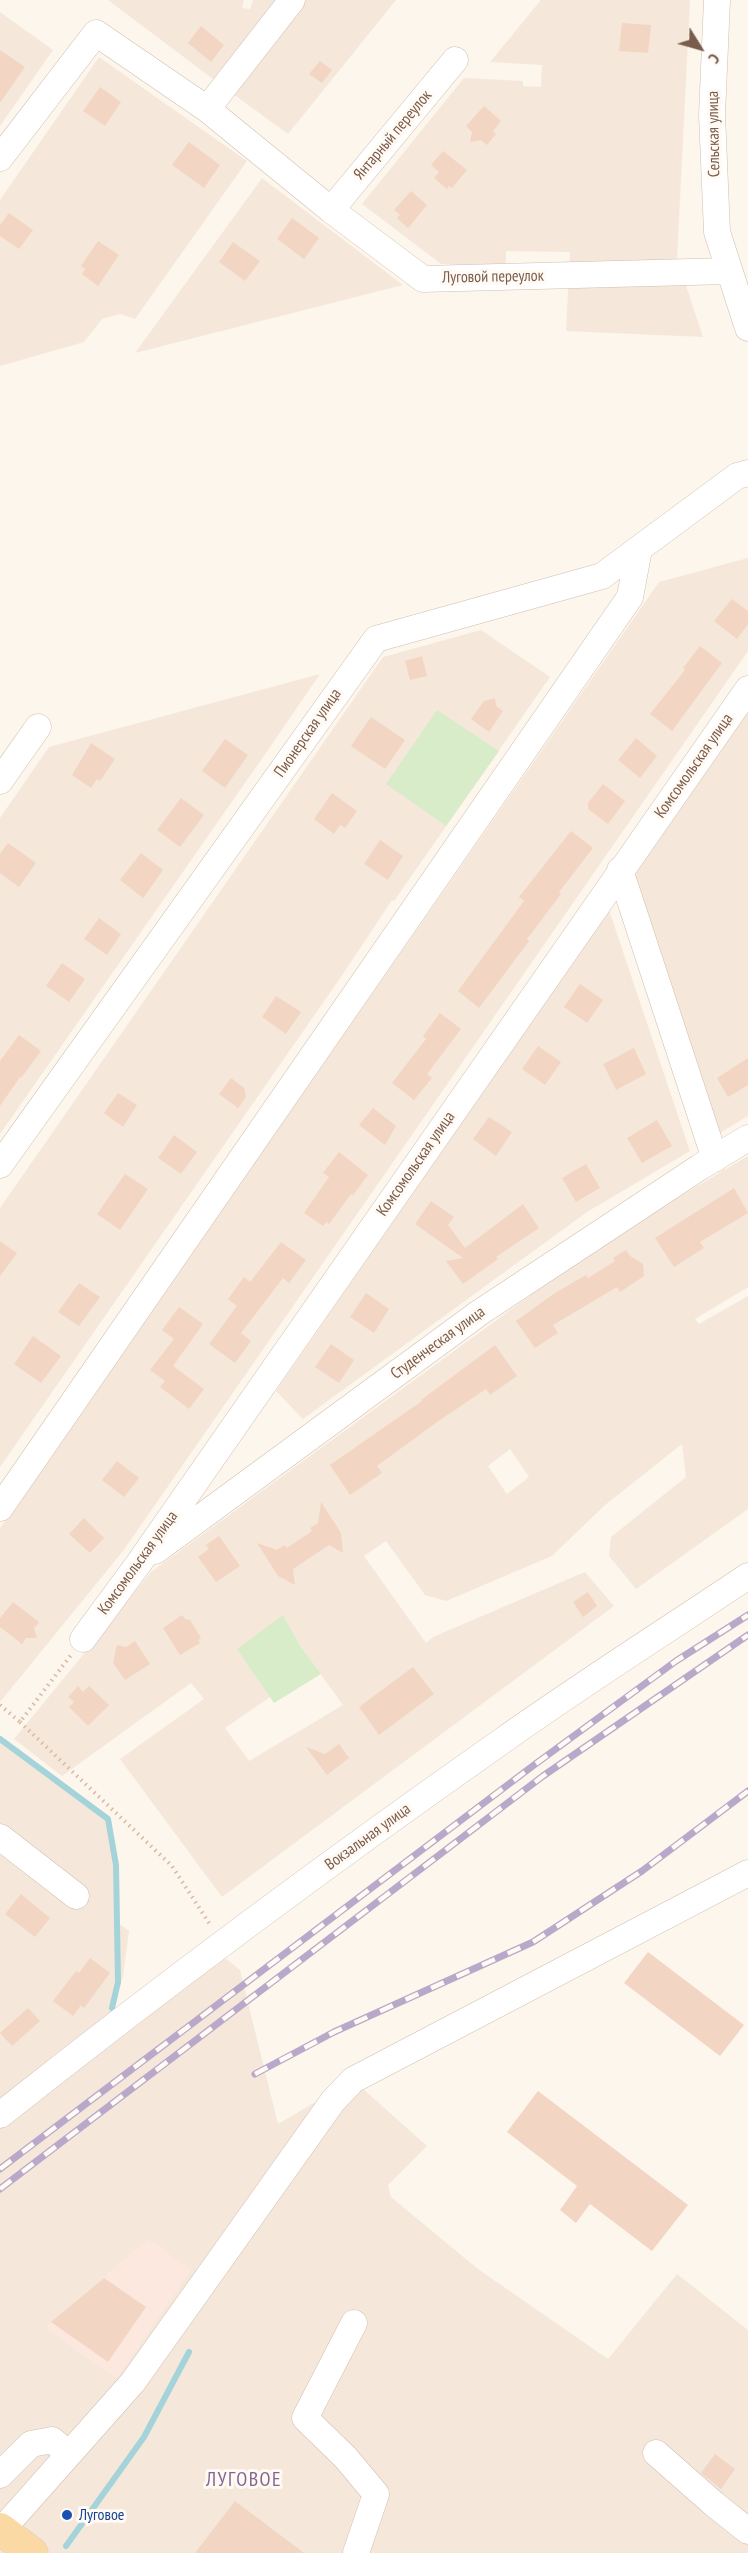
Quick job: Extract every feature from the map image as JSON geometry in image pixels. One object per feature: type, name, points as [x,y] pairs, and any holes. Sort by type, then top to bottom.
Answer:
[{"type":"main road","points":[[0,2531],[32,2553]]},
{"type":"street","points":[[207,109],[292,0]]},
{"type":"street","name":"Сельская улица","points":[[717,0],[712,114],[717,231],[748,328]]},
{"type":"street","name":"Луговой переулок","points":[[0,158],[96,33],[207,109],[331,210],[423,279],[729,271]]},
{"type":"street","name":"Янтарный переулок","points":[[331,210],[455,60]]},
{"type":"street","name":"Пионерская улица","points":[[0,1165],[376,639],[602,576],[737,476],[748,473]]},
{"type":"street","points":[[0,1508],[630,597],[639,549]]},
{"type":"street","name":"Комсомольская улица","points":[[82,1639],[139,1563],[748,689]]},
{"type":"street","points":[[0,781],[38,727]]},
{"type":"street","points":[[620,870],[715,1158]]},
{"type":"street","name":"Студенческая улица","points":[[139,1563],[478,1313],[748,1138]]},
{"type":"street","name":"Вокзальная улица","points":[[0,2115],[120,2020],[503,1740],[748,1575]]},
{"type":"street","points":[[0,1837],[76,1896]]},
{"type":"street","points":[[0,2531],[133,2382],[333,2101],[353,2080],[748,1873]]},
{"type":"street","points":[[354,2323],[304,2418],[346,2458],[376,2494],[356,2553]]},
{"type":"street","points":[[0,2475],[32,2444],[52,2440],[69,2454]]},
{"type":"street","points":[[656,2453],[748,2531]]},
{"type":"path","points":[[20,1722],[82,1639]]},
{"type":"path","points":[[0,1705],[172,1866],[223,1944]]},
{"type":"shaded area","points":[[108,0],[244,0],[242,8],[250,9],[253,0],[277,0],[213,79]]},
{"type":"shaded area","points":[[302,0],[396,0],[288,134],[229,91]]},
{"type":"shaded area","points":[[541,0],[690,0],[677,258],[703,337],[566,331],[570,252],[506,251],[506,266],[441,264],[362,204],[464,78],[523,81],[523,86],[541,87],[542,65],[490,62]]},
{"type":"shaded area","points":[[0,12],[53,50],[0,126]]},
{"type":"shaded area","points":[[99,57],[247,161],[135,319],[120,314],[102,319],[84,342],[0,366],[0,200]]},
{"type":"shaded area","points":[[262,178],[403,285],[135,353]]},
{"type":"shaded area","points":[[748,558],[748,651],[123,1551],[0,1702],[0,1528],[659,582]]},
{"type":"shaded area","points":[[481,630],[550,677],[394,901],[392,900],[0,1467],[0,1208],[383,657]]},
{"type":"shaded area","points":[[320,674],[0,1134],[0,818],[49,747]]},
{"type":"shaded area","points":[[748,711],[748,1116],[720,1133],[633,875]]},
{"type":"shaded area","points":[[609,910],[690,1151],[587,1212],[303,1419],[276,1391]]},
{"type":"shaded area","points":[[748,1156],[748,1287],[695,1319],[699,1324],[748,1296],[748,1509],[636,1589],[609,1556],[611,1537],[686,1477],[682,1444],[605,1505],[552,1556],[446,1601],[425,1595],[386,1541],[364,1556],[426,1643],[433,1637],[585,1572],[614,1606],[222,1897],[120,1759],[204,1699],[191,1683],[62,1776],[14,1739],[151,1572],[605,1241]],"holes":[[[510,1449],[529,1477],[507,1494],[488,1466]],[[283,1616],[301,1647],[343,1705],[249,1761],[225,1728],[270,1697],[238,1649]]]},
{"type":"shaded area","points":[[0,1739],[108,1819],[116,1854],[117,1922],[129,1931],[123,1976],[114,2002],[104,2049],[219,1953],[240,1970],[278,2124],[353,2080],[427,2146],[388,2185],[391,2197],[478,2269],[608,2359],[677,2274],[748,2330],[748,2553],[0,2553]]},
{"type":"shaded area","points":[[148,2239],[191,2270],[117,2378],[45,2328]]},
{"type":"green space","points":[[437,710],[499,751],[446,826],[386,784]]},
{"type":"green space","points":[[283,1615],[301,1647],[321,1674],[274,1703],[237,1649]]},
{"type":"building","points":[[622,23],[651,25],[648,53],[619,51]]},
{"type":"building","points":[[201,26],[224,45],[211,62],[188,43]]},
{"type":"building","points":[[0,50],[25,67],[0,103]]},
{"type":"building","points":[[320,61],[332,70],[322,83],[309,74]]},
{"type":"building","points":[[100,87],[121,102],[105,126],[83,111]]},
{"type":"building","points":[[484,106],[501,121],[493,131],[496,134],[487,145],[481,140],[470,142],[472,132],[466,126]]},
{"type":"building","points":[[189,142],[220,165],[204,188],[172,165]]},
{"type":"building","points":[[443,151],[467,170],[452,188],[449,186],[447,189],[434,178],[439,172],[431,165]]},
{"type":"building","points":[[411,191],[427,205],[408,228],[397,218],[400,215],[394,210]]},
{"type":"building","points":[[9,213],[33,230],[19,249],[0,236],[0,225]]},
{"type":"building","points":[[292,218],[319,238],[304,259],[277,239]]},
{"type":"building","points":[[98,241],[119,255],[98,286],[82,274],[85,269],[81,266]]},
{"type":"building","points":[[233,242],[260,261],[245,281],[219,262]]},
{"type":"building","points":[[732,599],[748,611],[748,624],[737,639],[714,621]]},
{"type":"building","points":[[700,646],[722,663],[672,731],[650,714],[685,670],[683,668]]},
{"type":"building","points":[[422,656],[427,676],[410,680],[405,661]]},
{"type":"building","points":[[495,698],[496,706],[503,711],[489,732],[471,719],[484,701]]},
{"type":"building","points":[[371,717],[405,740],[385,769],[351,746]]},
{"type":"building","points":[[636,738],[657,756],[640,778],[618,760]]},
{"type":"building","points":[[225,739],[248,755],[225,788],[202,771]]},
{"type":"building","points":[[91,743],[115,759],[100,781],[97,779],[91,788],[72,775]]},
{"type":"building","points":[[603,784],[625,801],[608,824],[588,809],[588,803]]},
{"type":"building","points":[[332,793],[357,811],[345,828],[340,825],[334,834],[314,819]]},
{"type":"building","points":[[181,798],[204,815],[180,847],[157,830]]},
{"type":"building","points":[[571,831],[593,848],[559,892],[561,894],[527,939],[529,941],[479,1008],[458,991],[524,901],[519,897]]},
{"type":"building","points":[[380,840],[403,856],[388,880],[364,864]]},
{"type":"building","points":[[8,843],[36,863],[19,887],[0,873],[0,854]]},
{"type":"building","points":[[141,853],[163,870],[143,898],[120,880]]},
{"type":"building","points":[[99,918],[121,934],[107,955],[84,939]]},
{"type":"building","points":[[62,963],[85,979],[69,1002],[46,986]]},
{"type":"building","points":[[580,984],[603,1000],[587,1023],[564,1007]]},
{"type":"building","points":[[276,996],[301,1012],[286,1034],[262,1017]]},
{"type":"building","points":[[440,1013],[461,1029],[427,1074],[432,1078],[414,1100],[392,1083],[426,1039],[423,1036]]},
{"type":"building","points":[[19,1035],[41,1051],[0,1106],[0,1061]]},
{"type":"building","points":[[538,1046],[561,1062],[545,1085],[522,1069]]},
{"type":"building","points":[[634,1048],[646,1074],[616,1090],[603,1064]]},
{"type":"building","points":[[748,1058],[748,1085],[728,1097],[717,1078]]},
{"type":"building","points":[[231,1078],[244,1088],[246,1097],[238,1108],[219,1094]]},
{"type":"building","points":[[118,1093],[137,1105],[123,1127],[104,1113]]},
{"type":"building","points":[[373,1108],[396,1126],[385,1145],[359,1125]]},
{"type":"building","points":[[489,1117],[512,1132],[496,1156],[473,1139]]},
{"type":"building","points":[[657,1120],[672,1146],[642,1163],[627,1138]]},
{"type":"building","points":[[174,1135],[197,1152],[181,1174],[158,1158]]},
{"type":"building","points":[[339,1152],[368,1175],[329,1224],[326,1222],[323,1226],[304,1213],[329,1177],[323,1173]]},
{"type":"building","points":[[586,1164],[600,1188],[576,1202],[562,1178]]},
{"type":"building","points":[[125,1174],[148,1189],[120,1230],[97,1214]]},
{"type":"building","points":[[734,1188],[748,1213],[700,1242],[704,1248],[674,1267],[655,1238]]},
{"type":"building","points":[[431,1201],[454,1217],[448,1225],[465,1248],[523,1204],[539,1228],[496,1257],[498,1259],[463,1284],[446,1261],[463,1258],[415,1224]]},
{"type":"building","points":[[0,1241],[17,1253],[0,1276]]},
{"type":"building","points":[[281,1242],[306,1260],[289,1283],[283,1278],[241,1333],[251,1341],[235,1363],[209,1344],[237,1306],[228,1299],[244,1277],[250,1282]]},
{"type":"building","points":[[626,1250],[630,1256],[643,1264],[644,1276],[620,1292],[617,1287],[553,1325],[558,1333],[535,1348],[516,1321],[555,1293],[586,1275],[588,1278],[615,1261],[613,1258]]},
{"type":"building","points":[[79,1283],[100,1297],[79,1326],[58,1312]]},
{"type":"building","points":[[366,1293],[389,1309],[374,1333],[350,1317]]},
{"type":"building","points":[[179,1307],[203,1324],[173,1366],[204,1389],[189,1409],[160,1387],[165,1381],[150,1370],[174,1339],[162,1330]]},
{"type":"building","points":[[33,1336],[61,1356],[41,1383],[14,1364]]},
{"type":"building","points":[[331,1344],[354,1360],[339,1383],[315,1367]]},
{"type":"building","points":[[495,1345],[517,1376],[490,1395],[486,1389],[437,1422],[377,1466],[382,1473],[350,1495],[330,1465],[422,1401]]},
{"type":"building","points":[[117,1461],[139,1478],[124,1497],[102,1480]]},
{"type":"building","points":[[321,1502],[341,1533],[343,1553],[329,1545],[293,1569],[295,1585],[278,1576],[257,1543],[277,1550],[285,1545],[287,1548],[312,1531],[310,1528],[318,1523]]},
{"type":"building","points":[[84,1518],[104,1538],[90,1553],[69,1534]]},
{"type":"building","points":[[219,1536],[240,1566],[216,1582],[198,1557],[209,1549],[206,1545]]},
{"type":"building","points":[[588,1592],[597,1606],[583,1617],[573,1602]]},
{"type":"building","points":[[13,1602],[39,1622],[34,1628],[37,1638],[26,1638],[22,1644],[0,1627],[0,1618]]},
{"type":"building","points":[[182,1615],[185,1619],[190,1620],[201,1638],[198,1640],[200,1643],[180,1655],[163,1628]]},
{"type":"building","points":[[135,1641],[150,1664],[125,1680],[113,1663],[117,1645],[126,1647]]},
{"type":"building","points":[[413,1667],[434,1694],[379,1735],[359,1707]]},
{"type":"building","points":[[78,1686],[83,1692],[89,1686],[109,1705],[88,1726],[69,1707],[74,1702],[68,1697]]},
{"type":"building","points":[[339,1744],[349,1758],[327,1775],[306,1747],[325,1754]]},
{"type":"building","points":[[21,1894],[50,1918],[35,1937],[5,1914]]},
{"type":"building","points":[[648,1952],[744,2025],[720,2056],[624,1983]]},
{"type":"building","points":[[90,1958],[110,1973],[84,2008],[81,2005],[73,2016],[53,2001],[76,1971],[79,1973]]},
{"type":"building","points":[[28,2008],[40,2021],[12,2046],[0,2033]]},
{"type":"building","points":[[538,2091],[688,2205],[652,2251],[590,2204],[576,2223],[560,2210],[577,2186],[507,2132]]},
{"type":"building","points":[[104,2278],[146,2307],[108,2362],[51,2322]]},
{"type":"building","points":[[715,2454],[735,2469],[721,2489],[701,2473]]},
{"type":"building","points":[[235,2501],[304,2553],[195,2553]]},
{"type":"waterway","points":[[0,1739],[108,1819],[116,1865],[118,1982],[112,2008]]},
{"type":"waterway","points":[[66,2546],[144,2437],[189,2352]]},
{"type":"railway","points":[[0,2169],[534,1765],[676,1661],[748,1615]]},
{"type":"railway","points":[[0,2189],[543,1776],[748,1635]]},
{"type":"railway","points":[[255,2074],[334,2032],[533,1942],[642,1871],[748,1791]]},
{"type":"place","name":"Луговое","points":[[67,2515]]},
{"type":"district","name":"ЛУГОВОЕ","points":[[244,2480]]}]
